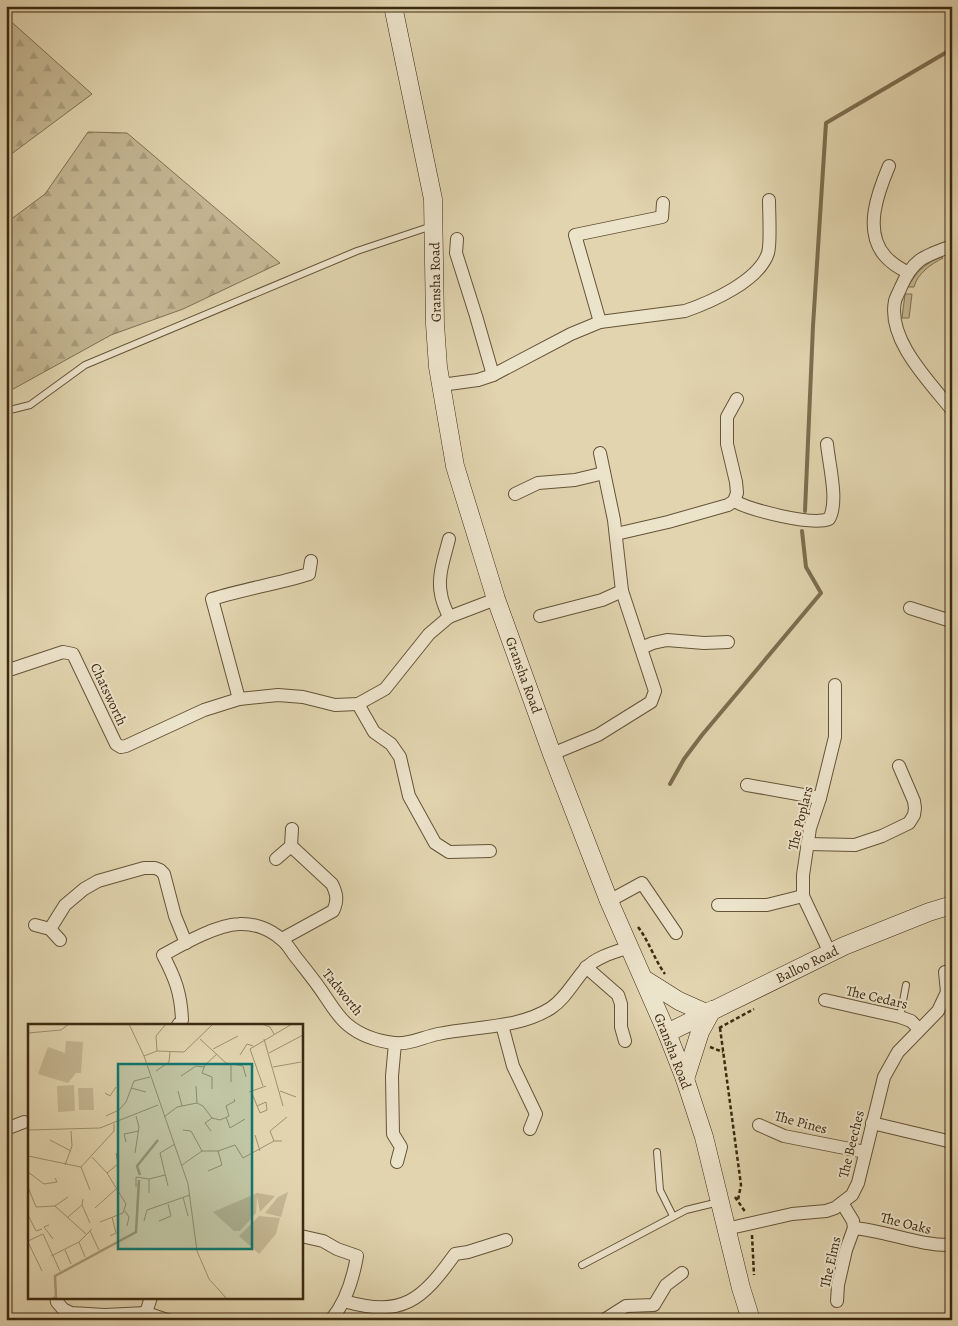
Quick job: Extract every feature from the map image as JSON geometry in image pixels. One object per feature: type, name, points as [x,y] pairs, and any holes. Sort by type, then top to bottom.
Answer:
[{"type":"street","name":"Gransha Road","points":[[393,6],[433,199],[435,324],[438,367],[455,466],[496,599],[552,754],[609,901],[667,1032],[704,1137],[730,1199],[726,1229],[751,1320]]},
{"type":"street","points":[[889,166],[879,189],[875,209],[877,244],[884,256],[894,265],[907,272]]},
{"type":"street","points":[[441,385],[478,380],[493,375],[571,334],[600,322],[685,311],[697,307],[747,281],[760,268],[768,252],[769,200]]},
{"type":"street","points":[[600,322],[575,235],[662,217],[663,203]]},
{"type":"street","points":[[456,239],[456,253],[493,375]]},
{"type":"street","points":[[952,246],[928,254],[918,261],[907,272],[895,301],[895,322],[902,345],[952,410]]},
{"type":"street","points":[[616,534],[668,522],[728,505],[734,501],[736,482],[727,444],[727,417],[737,399]]},
{"type":"street","points":[[734,501],[744,506],[805,521],[832,525],[834,499],[827,444]]},
{"type":"street","points":[[552,754],[598,735],[651,702],[655,691],[622,591],[616,534],[600,453]]},
{"type":"street","points":[[515,494],[538,483],[575,480],[604,473]]},
{"type":"street","points":[[449,539],[440,573],[440,594],[449,617]]},
{"type":"street","points":[[239,698],[212,599],[308,574],[310,561]]},
{"type":"street","points":[[540,616],[602,600],[622,591]]},
{"type":"street","name":"Chatsworth","points":[[6,671],[63,652],[73,654],[116,744],[121,747],[221,703],[239,698],[278,695],[303,697],[335,705],[358,704],[385,689],[429,634],[449,617],[496,599]]},
{"type":"street","points":[[910,608],[951,624]]},
{"type":"street","points":[[641,648],[667,640],[704,643],[728,642]]},
{"type":"street","name":"The Poplars","points":[[830,953],[803,896],[803,875],[810,828],[820,798],[835,737],[835,684]]},
{"type":"street","points":[[358,704],[374,732],[391,744],[400,757],[409,796],[436,843],[449,852],[490,851]]},
{"type":"street","points":[[807,844],[855,845],[882,836],[909,823],[914,814],[914,801],[899,766]]},
{"type":"street","points":[[747,785],[820,798]]},
{"type":"street","points":[[276,859],[291,846],[292,828]]},
{"type":"street","points":[[282,939],[333,911],[337,900],[332,884],[291,846]]},
{"type":"street","points":[[50,929],[65,905],[91,885],[98,881],[144,868],[155,868],[164,874],[175,916],[186,942]]},
{"type":"street","points":[[609,901],[642,883],[676,933]]},
{"type":"street","points":[[718,905],[767,905],[803,896]]},
{"type":"street","name":"Balloo Road","points":[[667,1032],[830,953],[921,915],[952,905]]},
{"type":"street","name":"Tadworth","points":[[179,1024],[182,1020],[181,998],[163,955],[186,942],[225,927],[240,924],[255,925],[269,930],[282,939],[348,1025],[375,1039],[395,1044],[410,1042],[436,1034],[502,1025],[538,1016],[553,1007],[567,994],[586,967],[602,957],[630,947]]},
{"type":"street","points":[[35,925],[50,929],[60,940]]},
{"type":"street","points":[[586,967],[618,995],[621,1004],[621,1027],[625,1041]]},
{"type":"street","name":"The Beeches","points":[[842,1203],[852,1195],[858,1183],[884,1077],[898,1052],[938,1011],[950,991],[945,972]]},
{"type":"street","points":[[644,980],[679,1001],[709,1012],[700,1032],[685,1079]]},
{"type":"street","name":"The Cedars","points":[[826,1000],[900,1017],[911,1021],[920,1029]]},
{"type":"street","points":[[502,1025],[513,1066],[536,1114],[530,1129]]},
{"type":"street","points":[[395,1044],[392,1076],[393,1134],[401,1147],[397,1162]]},
{"type":"street","points":[[6,1129],[24,1122]]},
{"type":"street","points":[[872,1122],[952,1142]]},
{"type":"street","name":"The Pines","points":[[759,1125],[784,1136],[865,1152]]},
{"type":"street","points":[[726,1229],[750,1222],[792,1214],[826,1210],[842,1203]]},
{"type":"street","name":"The Elms","points":[[837,1301],[846,1250],[854,1228],[842,1203]]},
{"type":"street","name":"The Oaks","points":[[854,1228],[869,1229],[936,1246],[952,1245]]},
{"type":"street","points":[[302,1236],[323,1241],[337,1249],[357,1256],[354,1272],[344,1301],[331,1320]]},
{"type":"street","points":[[344,1301],[372,1308],[387,1309],[398,1306],[427,1290],[455,1254],[468,1252],[506,1240]]},
{"type":"street","points":[[604,1320],[626,1306],[654,1305],[666,1285],[682,1274]]},
{"type":"street","points":[[56,1298],[63,1309],[71,1313],[105,1317],[146,1313],[167,1320]]},
{"type":"street","points":[[146,1313],[151,1298]]},
{"type":"lane","points":[[6,411],[30,405],[85,365],[357,250],[434,225]]},
{"type":"lane","points":[[900,1017],[906,985]]},
{"type":"lane","points":[[658,1152],[660,1190],[673,1216]]},
{"type":"lane","points":[[582,1265],[686,1210],[730,1199]]},
{"type":"path","points":[[634,922],[644,935],[655,960],[670,980]]},
{"type":"path","points":[[714,1034],[720,1028],[760,1006]]},
{"type":"path","points":[[720,1028],[741,1185],[730,1199],[743,1208],[750,1222],[754,1278]]},
{"type":"path","points":[[704,1045],[723,1052]]},
{"type":"green space","points":[[6,17],[92,94],[10,155],[6,160]]},
{"type":"green space","points":[[88,132],[127,133],[280,263],[183,309],[111,335],[6,393],[6,223],[45,194]]},
{"type":"green space","points":[[941,257],[943,258],[929,266],[921,274],[914,287],[908,287],[921,269]]},
{"type":"green space","points":[[905,294],[912,294],[909,318],[902,318]]},
{"type":"waterway","points":[[805,511],[813,326],[826,123],[952,49]]},
{"type":"waterway","points":[[670,784],[684,759],[702,735],[821,593],[806,567],[802,531]]}]
